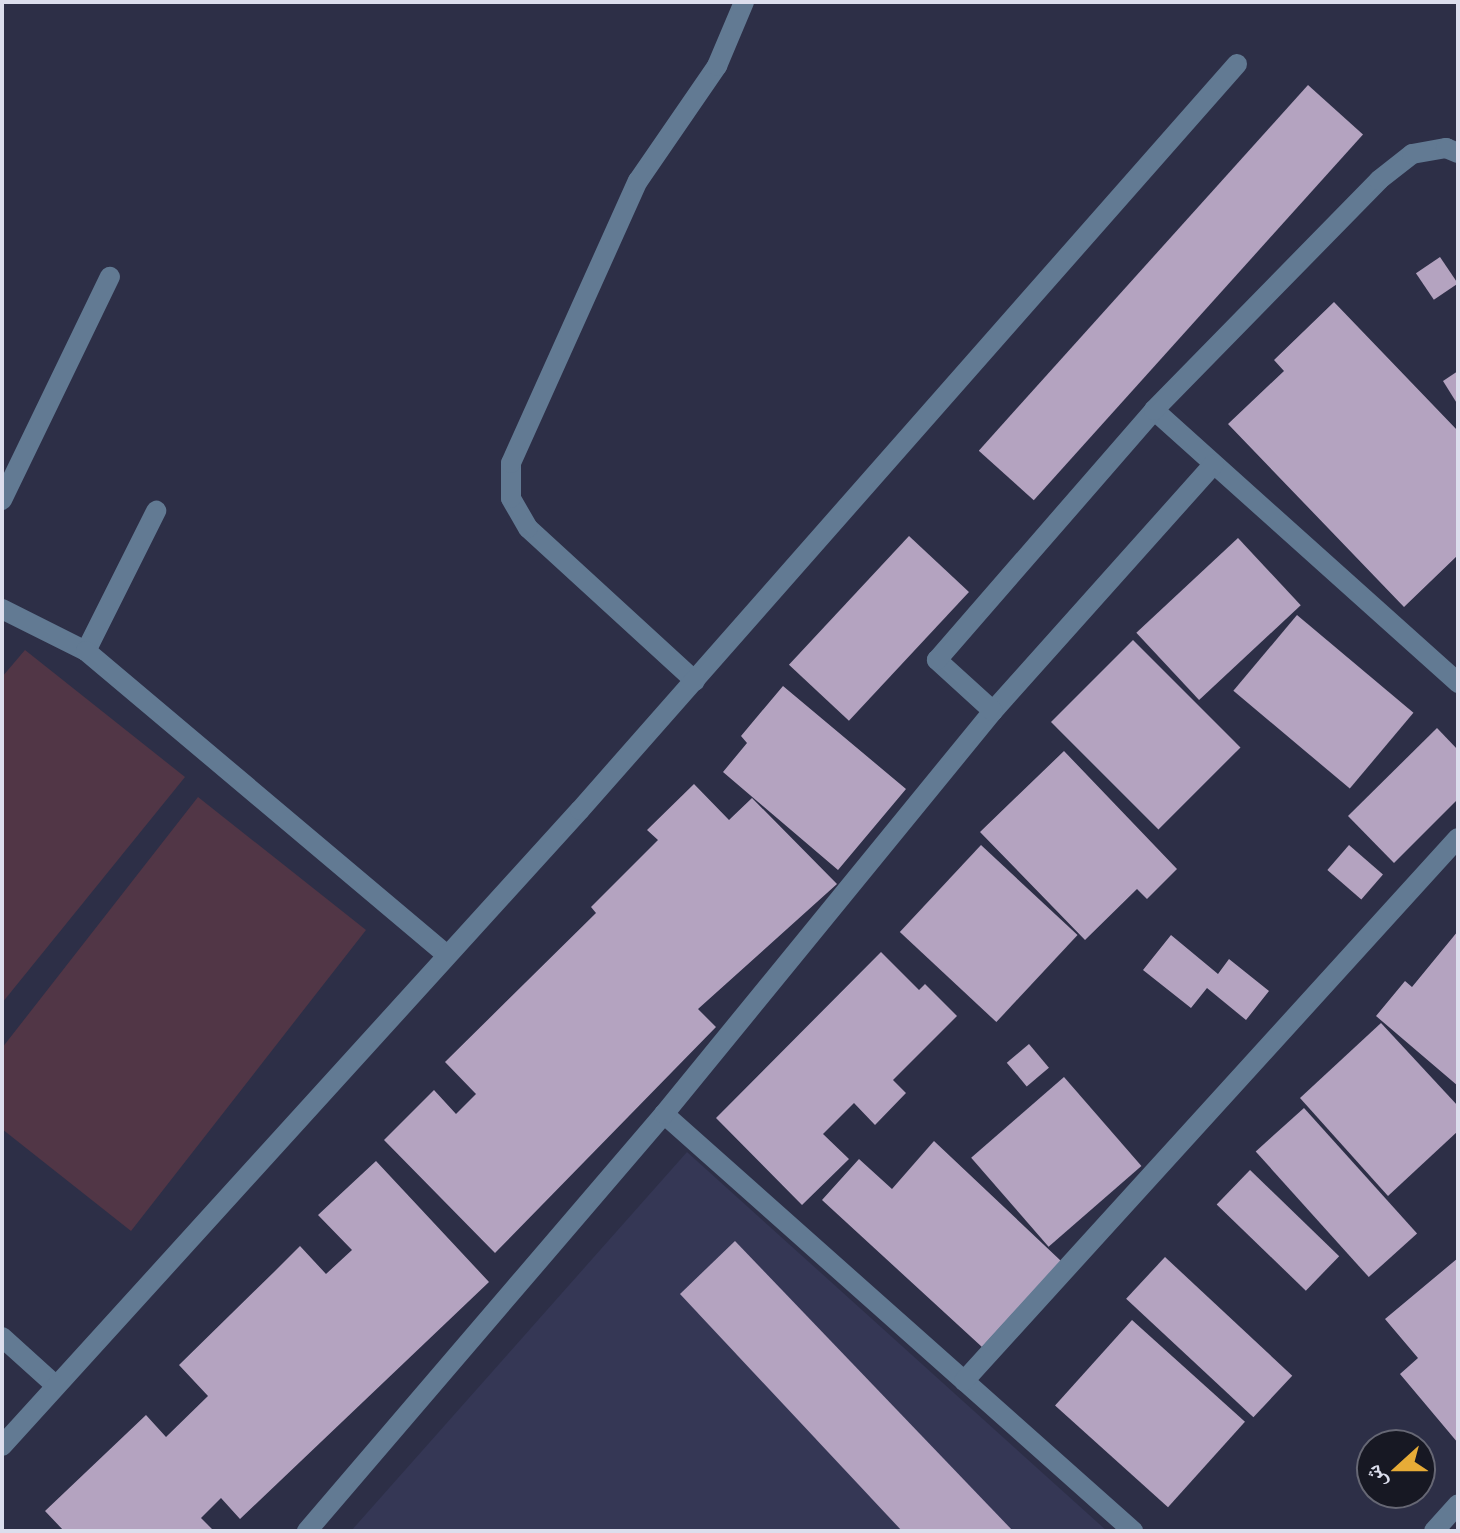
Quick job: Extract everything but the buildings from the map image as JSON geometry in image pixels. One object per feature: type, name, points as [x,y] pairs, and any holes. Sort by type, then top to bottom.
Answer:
[{"type":"street","points":[[695,681],[528,528],[511,498],[511,463],[638,181],[717,66],[744,2]]},
{"type":"street","points":[[2,1446],[54,1384],[695,681],[1237,64]]},
{"type":"street","points":[[993,711],[937,660],[1154,410],[1379,180],[1412,154],[1446,148],[1458,153]]},
{"type":"street","points":[[2,500],[110,277]]},
{"type":"street","points":[[1154,410],[1458,683]]},
{"type":"street","points":[[307,1531],[664,1114],[993,711],[1214,464]]},
{"type":"street","points":[[86,651],[156,511]]},
{"type":"street","points":[[2,609],[86,651],[447,955]]},
{"type":"street","points":[[964,1381],[1458,838]]},
{"type":"street","points":[[664,1114],[1133,1531]]},
{"type":"street","points":[[2,1337],[54,1384]]},
{"type":"street","points":[[1434,1531],[1458,1504]]},
{"type":"shaded area","points":[[25,650],[185,777],[2,1003],[2,677]]},
{"type":"shaded area","points":[[198,797],[366,930],[131,1231],[2,1129],[2,1048]]},
{"type":"shaded area","points":[[687,1152],[1107,1531],[351,1531]]}]
